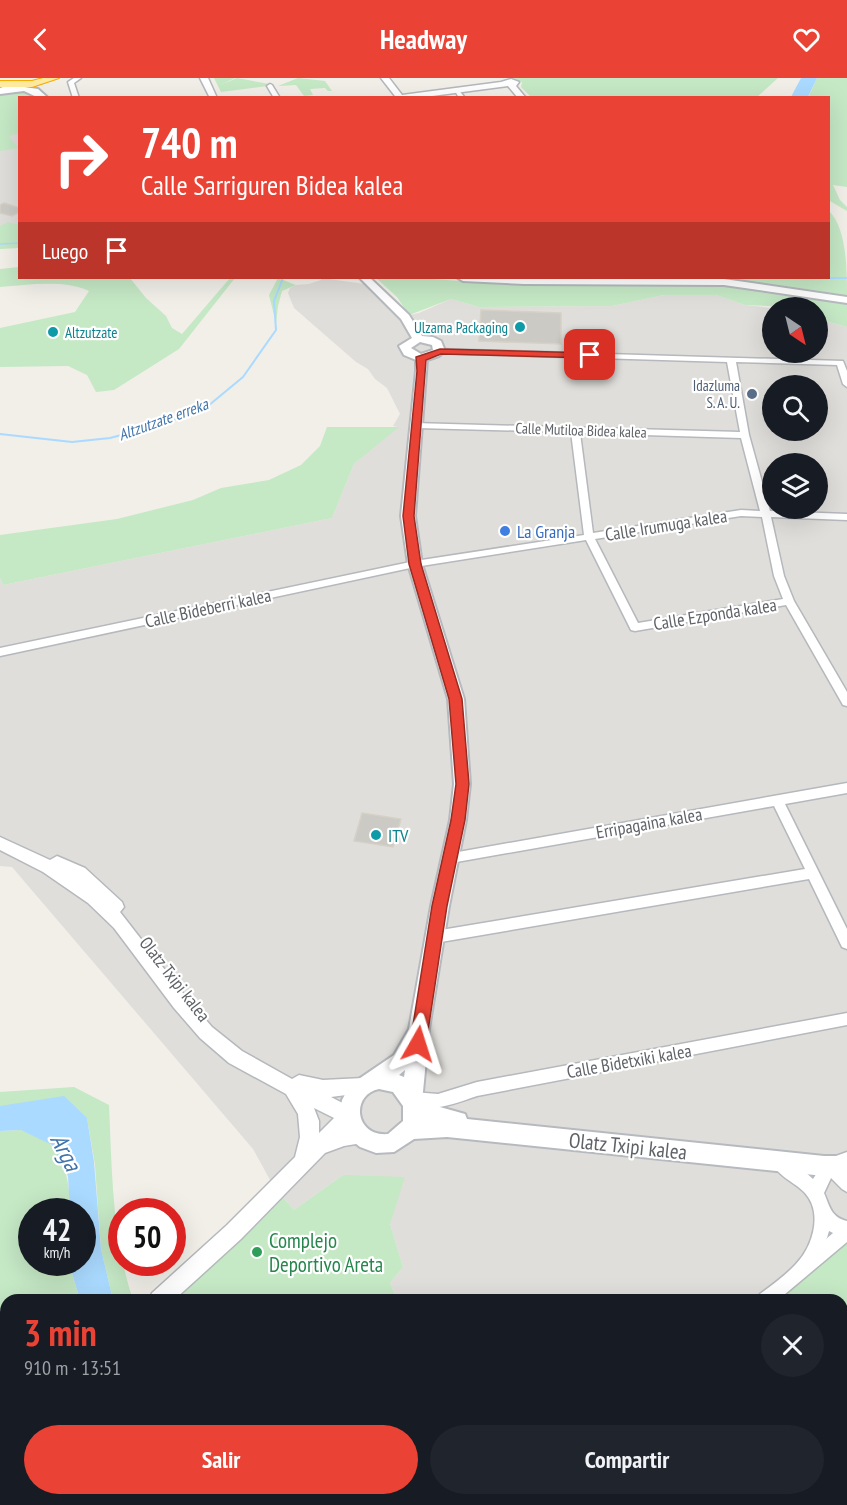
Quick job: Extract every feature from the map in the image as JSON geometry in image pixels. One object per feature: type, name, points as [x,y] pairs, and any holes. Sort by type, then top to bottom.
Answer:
[{"type":"highway","points":[[0,84],[17,85],[54,78]]},
{"type":"highway","points":[[49,96],[51,86],[62,78]]},
{"type":"main road","points":[[49,96],[46,84],[54,78]]},
{"type":"main road","points":[[17,85],[38,87],[47,96]]},
{"type":"main road","points":[[0,91],[32,90],[45,96]]},
{"type":"main road","points":[[366,279],[405,317],[418,339]]},
{"type":"main road","points":[[485,279],[708,281],[781,288],[847,299]]},
{"type":"main road","points":[[710,279],[760,284],[847,299]]},
{"type":"main road","points":[[418,339],[429,339],[437,343],[440,351],[432,356],[421,357],[410,355],[405,349],[408,343],[418,339]]},
{"type":"main road","points":[[419,1029],[400,1061],[352,1099],[349,1116],[352,1125],[361,1136],[378,1143],[390,1142],[409,1130],[414,1120],[413,1102],[419,1029],[451,858],[462,784],[456,699],[415,564],[408,516],[421,357]]},
{"type":"main road","points":[[369,1084],[389,1081],[398,1083],[413,1102]]},
{"type":"main road","name":"Olatz Txipi kalea","points":[[413,1102],[447,1120],[838,1161]]},
{"type":"main road","name":"Olatz Txipi kalea","points":[[409,1130],[447,1127],[776,1162],[838,1161]]},
{"type":"street","points":[[75,96],[71,81],[78,78]]},
{"type":"street","points":[[197,78],[207,96]]},
{"type":"street","points":[[204,78],[213,96]]},
{"type":"street","points":[[385,78],[398,96]]},
{"type":"street","points":[[407,96],[507,82],[521,96]]},
{"type":"street","points":[[0,91],[17,85]]},
{"type":"street","points":[[270,86],[276,96]]},
{"type":"street","points":[[456,90],[460,96]]},
{"type":"street","points":[[440,351],[840,363],[847,384]]},
{"type":"street","points":[[731,359],[745,435],[762,501]]},
{"type":"street","name":"Calle Mutiloa Bidea kalea","points":[[417,425],[745,435]]},
{"type":"street","name":"Calle Ezponda kalea","points":[[575,429],[589,537],[635,627],[789,602]]},
{"type":"street","name":"Calle Irumuga kalea","points":[[415,564],[741,513],[762,516]]},
{"type":"street","name":"Calle Irumuga kalea","points":[[828,517],[847,517]]},
{"type":"street","points":[[767,519],[779,576],[789,602],[847,702]]},
{"type":"street","name":"Calle Bideberri kalea","points":[[0,652],[415,564]]},
{"type":"street","name":"Erripagaina kalea","points":[[451,858],[847,788]]},
{"type":"street","points":[[777,801],[847,943]]},
{"type":"street","name":"Olatz Txipi kalea","points":[[0,837],[79,873],[128,918],[198,1015],[230,1043],[267,1069],[315,1088],[335,1091],[369,1084]]},
{"type":"street","name":"Olatz Txipi kalea","points":[[0,843],[42,861],[69,879],[119,923],[195,1022],[221,1046],[248,1065],[349,1116]]},
{"type":"street","points":[[435,937],[813,873]]},
{"type":"street","name":"Calle Bidetxiki kalea","points":[[413,1102],[437,1103],[477,1089],[847,1019]]},
{"type":"street","points":[[292,1088],[311,1120],[307,1156]]},
{"type":"street","points":[[166,1294],[234,1232],[349,1116]]},
{"type":"street","points":[[307,1156],[344,1137],[361,1136]]},
{"type":"street","points":[[816,1194],[819,1182],[838,1161],[847,1184]]},
{"type":"street","points":[[772,1294],[847,1231],[833,1225],[824,1215],[816,1194],[791,1171],[776,1162]]},
{"type":"street","points":[[802,1270],[820,1238],[824,1215]]},
{"type":"shaded area","points":[[0,94],[18,98],[18,232],[0,232]]},
{"type":"shaded area","points":[[322,279],[364,284],[398,317],[419,313],[451,299],[479,307],[612,306],[664,295],[716,295],[745,305],[762,307],[762,363],[828,363],[828,322],[847,327],[847,1238],[782,1294],[395,1294],[390,1283],[403,1267],[390,1224],[343,1175],[294,1210],[275,1189],[253,1149],[118,991],[12,867],[0,866],[0,578],[3,585],[332,518],[354,464],[398,427],[393,426],[400,414],[387,388],[375,379],[368,369],[356,362],[294,308],[288,293],[290,288],[309,284]]},
{"type":"green space","points":[[214,78],[235,78],[220,85],[237,78],[275,85],[221,92]]},
{"type":"green space","points":[[298,78],[325,81],[332,91],[325,88],[310,89],[313,95],[304,96],[296,85],[278,86]]},
{"type":"green space","points":[[513,78],[778,78],[758,96],[530,96],[521,87],[522,82]]},
{"type":"green space","points":[[817,78],[847,78],[847,187],[833,185],[840,200],[847,207],[847,211],[830,201],[830,96],[809,96]]},
{"type":"green space","points":[[25,91],[37,96],[18,96],[18,133],[9,136],[18,148],[0,151],[0,94]]},
{"type":"green space","points":[[830,213],[839,227],[845,250],[847,298],[713,279],[830,279]]},
{"type":"green space","points":[[8,222],[18,225],[18,248],[0,249],[0,226]]},
{"type":"green space","points":[[18,267],[18,279],[131,279],[146,298],[166,316],[172,328],[182,334],[229,279],[234,279],[179,349],[114,390],[96,392],[87,375],[68,366],[0,367],[0,328],[75,312],[89,291],[57,284],[0,287],[0,269]]},
{"type":"green space","points":[[277,279],[296,285],[282,291],[276,323],[269,295]]},
{"type":"green space","points":[[377,279],[432,279],[505,284],[690,284],[734,286],[803,297],[762,297],[762,306],[745,305],[716,295],[664,295],[612,306],[479,307],[451,299],[409,315],[397,297]]},
{"type":"green space","points":[[828,301],[847,304],[847,327],[828,322]]},
{"type":"green space","points":[[327,427],[399,427],[354,464],[332,518],[3,585],[0,578],[0,535],[117,519],[193,500],[221,488],[269,480],[301,465],[320,446]]},
{"type":"green space","points":[[74,1087],[109,1105],[114,1198],[108,1198],[108,1276],[126,1276],[131,1294],[112,1294],[101,1249],[95,1165],[87,1118],[0,1107],[0,1092]]},
{"type":"green space","points":[[21,1130],[44,1140],[56,1151],[64,1167],[70,1198],[18,1198],[18,1276],[73,1276],[78,1294],[0,1294],[0,1131]]},
{"type":"green space","name":"Complejo Deportivo Areta","points":[[343,1175],[405,1177],[390,1224],[403,1267],[390,1283],[395,1294],[166,1294],[234,1232],[275,1189],[294,1210]]},
{"type":"green space","points":[[847,1232],[847,1294],[773,1294]]},
{"type":"water","points":[[801,78],[817,78],[808,96],[792,96]]},
{"type":"water","name":"Arga","points":[[64,1096],[87,1118],[94,1162],[101,1249],[112,1294],[78,1294],[73,1276],[96,1276],[96,1198],[69,1198],[68,1176],[52,1145],[21,1130],[0,1131],[0,1106]]},
{"type":"building","points":[[4,203],[18,207],[18,213],[12,216],[0,213],[0,205]]},
{"type":"building","name":"Ulzama Packaging","points":[[481,310],[561,313],[561,344],[479,341]]},
{"type":"building","name":"ITV","points":[[362,813],[401,819],[393,847],[354,841]]},
{"type":"waterway","points":[[0,244],[18,243]]},
{"type":"waterway","points":[[830,278],[847,278]]},
{"type":"waterway","name":"Altzutzate erreka","points":[[0,434],[72,442],[110,438],[166,423],[208,406],[243,377],[276,330],[274,301],[283,279]]},
{"type":"place","name":"Ulzama Packaging","points":[[520,327]]},
{"type":"place","name":"Altzutzate","points":[[53,332]]},
{"type":"place","name":"Idazluma S. A. U.","points":[[752,394]]},
{"type":"place","name":"La Granja","points":[[505,531]]},
{"type":"place","name":"ITV","points":[[376,835]]},
{"type":"place","name":"Complejo Deportivo Areta","points":[[257,1252]]},
{"type":"route","points":[[418,1044],[440,906],[458,820],[462,784],[456,699],[415,564],[408,516],[422,371],[421,357],[432,356],[440,351],[590,355]]}]
